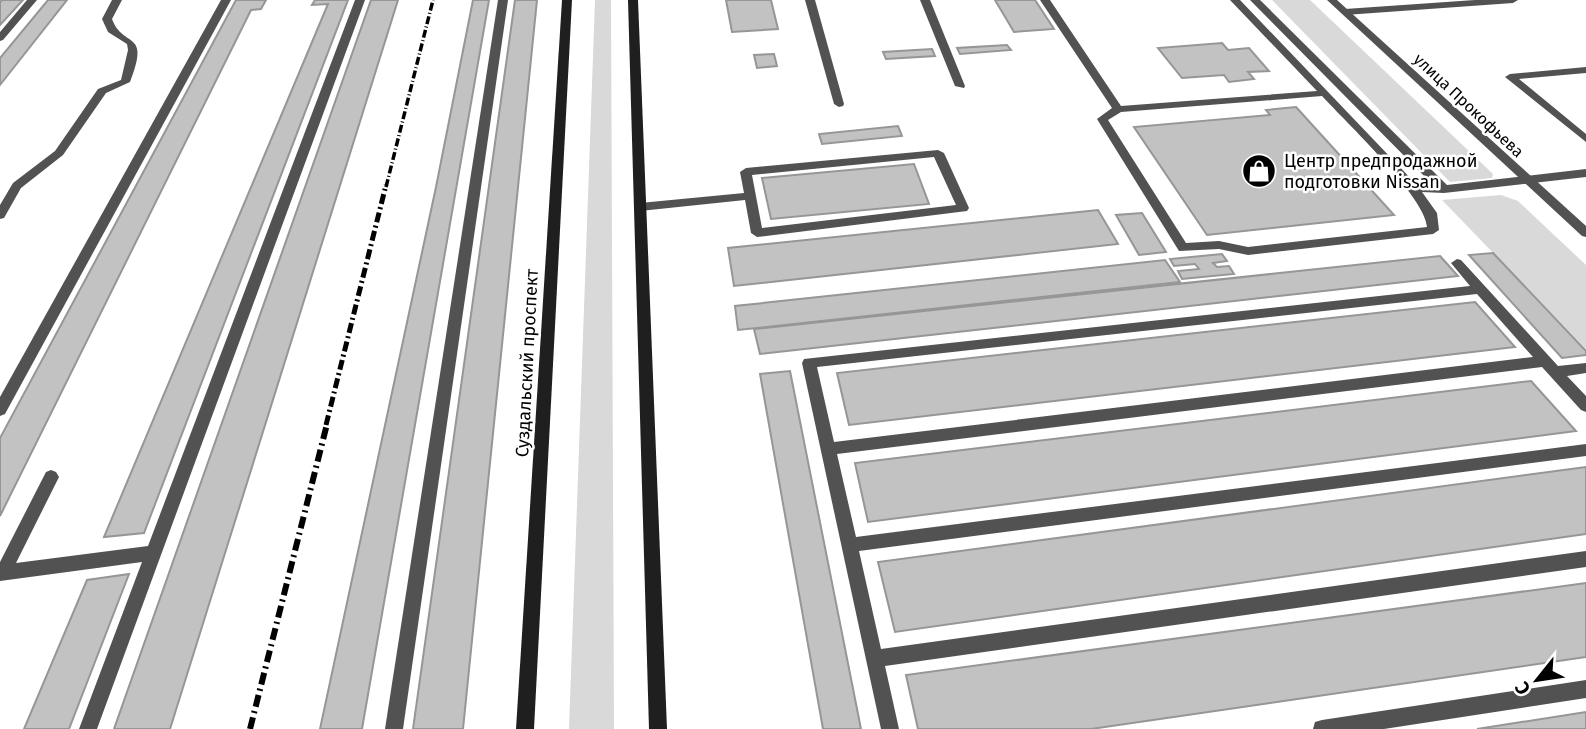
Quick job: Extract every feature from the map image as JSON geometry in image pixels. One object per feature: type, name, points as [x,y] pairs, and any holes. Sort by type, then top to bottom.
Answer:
[{"type":"main road","name":"Суздальский проспект","points":[[525,729],[567,0]]},
{"type":"main road","points":[[633,0],[658,729]]},
{"type":"street","points":[[0,38],[32,0]]},
{"type":"street","points":[[0,215],[17,186],[59,153],[102,91],[125,82],[130,72],[133,50],[131,43],[111,30],[107,19],[117,0]]},
{"type":"street","points":[[0,410],[226,0]]},
{"type":"street","points":[[88,729],[360,0]]},
{"type":"street","points":[[394,729],[503,0]]},
{"type":"street","points":[[810,0],[839,104]]},
{"type":"street","points":[[925,0],[960,86]]},
{"type":"street","points":[[1045,0],[1118,109]]},
{"type":"street","points":[[1235,0],[1325,93],[1413,188],[1431,213],[1435,225],[1433,230],[1248,251],[1219,245],[1183,248],[1102,119],[1118,109],[1325,93]]},
{"type":"street","points":[[1255,0],[1444,189]]},
{"type":"street","name":"улица Прокофьева","points":[[1332,0],[1586,233]]},
{"type":"street","points":[[1345,12],[1513,0]]},
{"type":"street","points":[[1586,70],[1510,77],[1586,139]]},
{"type":"street","points":[[938,153],[963,208],[757,233],[750,196],[746,172],[938,153]]},
{"type":"street","points":[[1413,188],[1444,189],[1586,173]]},
{"type":"street","points":[[640,207],[750,196]]},
{"type":"street","points":[[1457,263],[1586,406]]},
{"type":"street","points":[[890,729],[809,363],[1481,289]]},
{"type":"street","points":[[828,449],[1550,366],[1586,368]]},
{"type":"street","points":[[849,545],[1586,450]]},
{"type":"street","points":[[2,573],[51,477]]},
{"type":"street","points":[[2,573],[154,553]]},
{"type":"street","points":[[874,659],[1586,559]]},
{"type":"street","points":[[1322,729],[1586,689]]},
{"type":"shaded area","points":[[595,0],[611,0],[614,729],[569,729]]},
{"type":"shaded area","points":[[1272,0],[1310,0],[1493,174],[1492,178],[1450,182]]},
{"type":"shaded area","points":[[1501,195],[1518,201],[1586,265],[1586,349],[1442,200]]},
{"type":"building","points":[[23,0],[0,25],[0,2]]},
{"type":"building","points":[[48,0],[67,0],[0,85],[0,58]]},
{"type":"building","points":[[236,0],[266,0],[261,9],[251,10],[0,516],[0,438]]},
{"type":"building","points":[[315,0],[348,0],[144,533],[104,537],[328,4],[312,5]]},
{"type":"building","points":[[371,0],[398,0],[170,729],[114,729]]},
{"type":"building","points":[[473,0],[489,0],[362,729],[320,729],[436,187]]},
{"type":"building","points":[[515,0],[537,0],[463,729],[413,729]]},
{"type":"building","points":[[726,0],[771,0],[778,29],[732,32]]},
{"type":"building","points":[[995,0],[1035,0],[1054,29],[1014,32]]},
{"type":"building","points":[[1222,43],[1228,50],[1249,48],[1269,71],[1248,72],[1254,79],[1229,82],[1224,75],[1182,78],[1158,48]]},
{"type":"building","points":[[1007,45],[1011,50],[960,54],[957,48]]},
{"type":"building","points":[[932,49],[935,56],[886,59],[883,52]]},
{"type":"building","points":[[774,54],[777,66],[757,68],[754,55]]},
{"type":"building","name":"Центр предпродажной подготовки Nissan","points":[[1296,107],[1394,215],[1207,235],[1134,127],[1270,115],[1266,110]]},
{"type":"building","points":[[898,126],[902,136],[822,144],[819,134]]},
{"type":"building","points":[[914,164],[929,204],[771,219],[762,178]]},
{"type":"building","points":[[1098,210],[1118,244],[734,286],[728,248]]},
{"type":"building","points":[[1142,213],[1166,252],[1139,255],[1116,215]]},
{"type":"building","points":[[1493,253],[1586,351],[1586,355],[1562,358],[1469,255]]},
{"type":"building","points":[[1222,254],[1227,261],[1213,263],[1217,267],[1229,266],[1234,274],[1182,279],[1178,271],[1199,269],[1195,264],[1174,266],[1170,259]]},
{"type":"building","points":[[1440,256],[1458,276],[760,354],[754,329]]},
{"type":"building","points":[[1165,260],[1180,282],[738,330],[735,306]]},
{"type":"building","points":[[1475,302],[1515,347],[849,425],[837,373]]},
{"type":"building","points":[[790,371],[861,729],[823,729],[760,374]]},
{"type":"building","points":[[1531,381],[1576,431],[868,522],[855,463]]},
{"type":"building","points":[[1586,467],[1586,534],[895,632],[878,562]]},
{"type":"building","points":[[129,574],[69,729],[24,729],[87,580]]},
{"type":"building","points":[[1586,583],[1586,657],[1091,729],[918,729],[906,675]]},
{"type":"building","points":[[1586,712],[1586,729],[1477,729]]},
{"type":"railway","points":[[386,187],[433,0]]},
{"type":"railway","points":[[326,425],[386,185]]},
{"type":"railway","points":[[250,729],[327,424]]},
{"type":"place","name":"Центр предпродажной подготовки Nissan","points":[[1259,171]]}]
